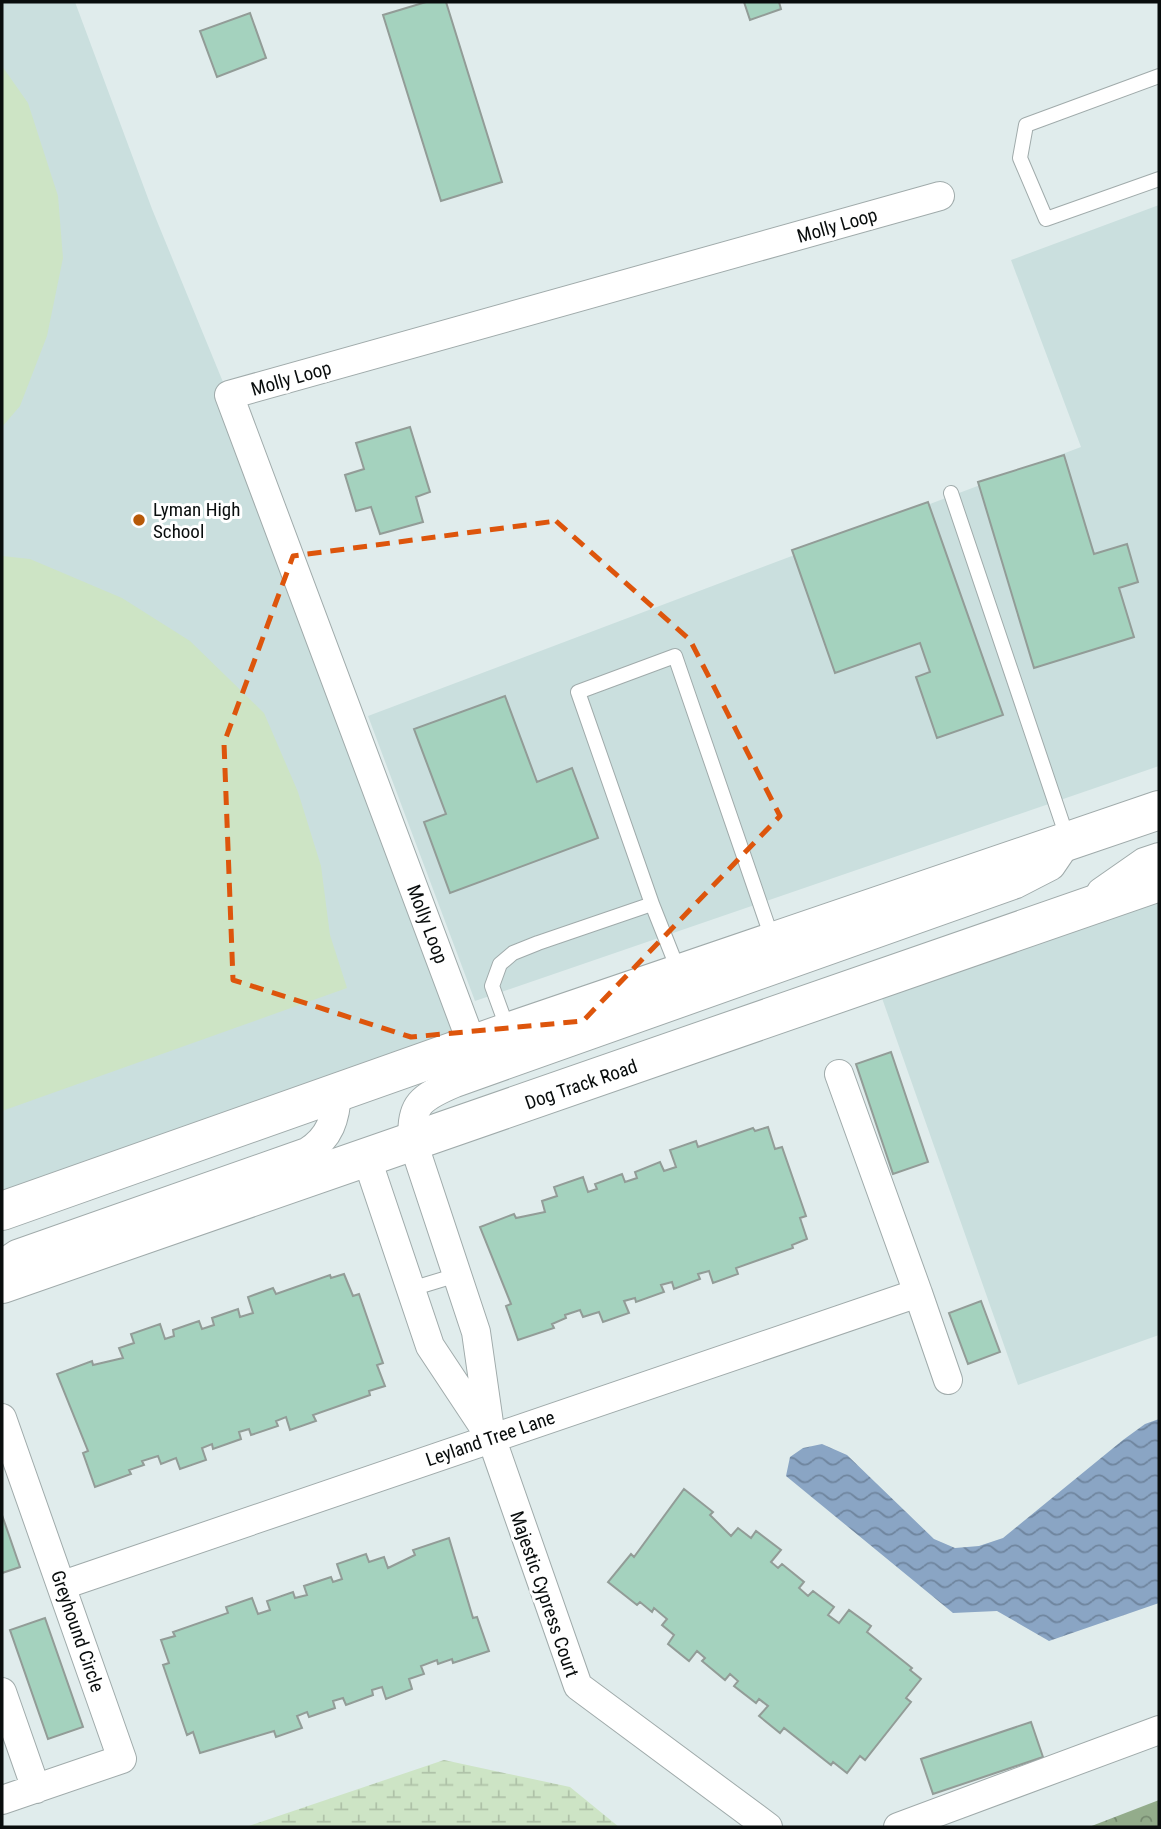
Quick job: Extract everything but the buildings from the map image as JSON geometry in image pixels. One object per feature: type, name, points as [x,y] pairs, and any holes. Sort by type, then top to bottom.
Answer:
[{"type":"main road","points":[[2,1211],[472,1044],[1159,810]]},
{"type":"main road","name":"Dog Track Road","points":[[2,1284],[1159,882]]},
{"type":"street","name":"Molly Loop","points":[[472,1044],[229,395],[940,196]]},
{"type":"street","points":[[413,1142],[411,1121],[417,1105],[431,1093],[1016,884],[1051,866],[1068,841]]},
{"type":"street","points":[[1073,912],[1144,862],[1159,857]]},
{"type":"street","points":[[839,1074],[948,1380]]},
{"type":"street","points":[[2,1264],[18,1254],[307,1152],[329,1133],[337,1092]]},
{"type":"street","name":"Majestic Cypress Court","points":[[413,1142],[476,1332],[491,1437],[578,1686],[768,1827]]},
{"type":"street","name":"Majestic Cypress Court","points":[[367,1159],[430,1346],[491,1437]]},
{"type":"street","name":"Leyland Tree Lane","points":[[62,1585],[918,1293]]},
{"type":"street","name":"Greyhound Circle","points":[[2,1418],[122,1759],[2,1800]]},
{"type":"street","points":[[2,1692],[36,1788]]},
{"type":"street","points":[[898,1827],[1159,1730]]},
{"type":"lane","points":[[1159,76],[1027,125],[1020,158],[1046,219],[1159,179]]},
{"type":"lane","points":[[951,493],[1068,841]]},
{"type":"lane","points":[[680,973],[652,904],[578,691],[675,656],[773,942]]},
{"type":"lane","points":[[508,1032],[492,986],[500,964],[513,953],[538,943],[652,904]]},
{"type":"lane","points":[[411,1289],[457,1275]]},
{"type":"highlighted area","points":[[556,521],[690,640],[780,816],[583,1021],[411,1037],[233,980],[224,743],[293,556]]},
{"type":"shaded area","name":"Lyman High School","points":[[2,2],[75,2],[152,209],[232,404],[472,1044],[2,1211]]},
{"type":"shaded area","points":[[1159,205],[1159,766],[475,1001],[368,716],[1081,447],[1011,260]]},
{"type":"shaded area","points":[[1159,882],[1159,1335],[1018,1385],[876,981]]},
{"type":"green space","points":[[2,66],[28,103],[58,196],[63,258],[47,336],[20,406],[2,427]]},
{"type":"green space","points":[[2,556],[30,559],[122,598],[190,641],[264,713],[298,792],[321,866],[330,935],[347,988],[2,1111]]},
{"type":"green space","points":[[444,1760],[570,1787],[619,1827],[246,1827]]},
{"type":"green space","points":[[1159,1800],[1159,1827],[1089,1827]]},
{"type":"water","points":[[1159,1419],[1159,1603],[1049,1641],[997,1611],[953,1613],[786,1476],[790,1457],[803,1448],[822,1444],[847,1455],[934,1539],[955,1548],[979,1546],[1003,1538],[1123,1440],[1145,1424]]},
{"type":"place","name":"Lyman High School","points":[[139,520]]}]
